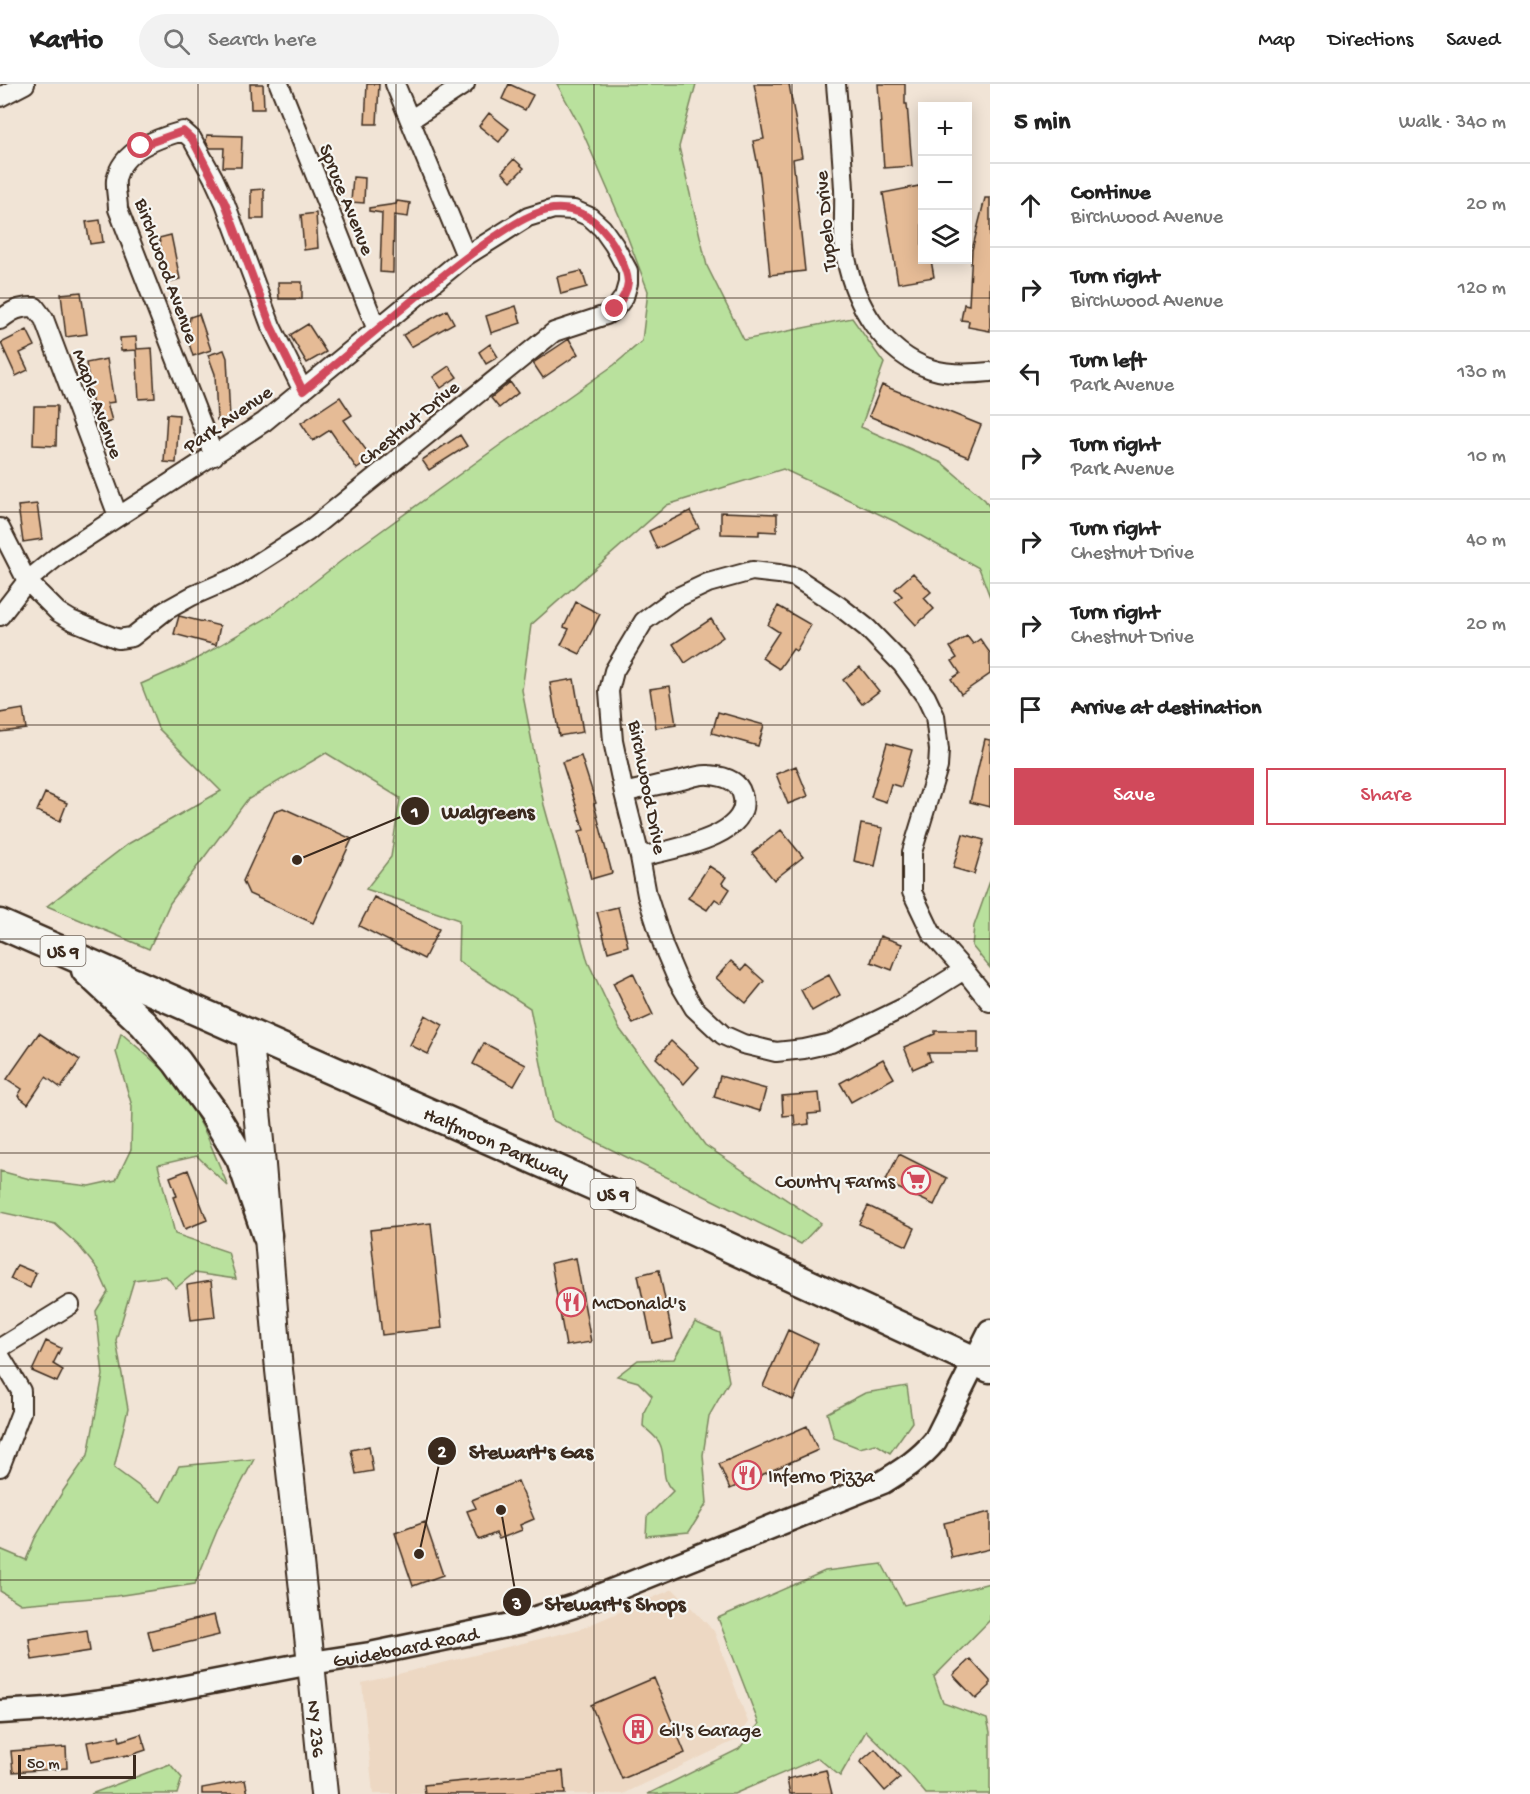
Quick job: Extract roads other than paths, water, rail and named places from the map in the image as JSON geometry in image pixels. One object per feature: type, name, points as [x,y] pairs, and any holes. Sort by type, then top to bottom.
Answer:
[{"type":"main road","name":"Halfmoon Parkway","points":[[0,924],[631,1202],[982,1365]]},
{"type":"main road","points":[[66,953],[144,1023],[177,1062],[213,1112],[241,1159],[267,1235]]},
{"type":"main road","name":"NY 236","points":[[249,1033],[279,1370],[312,1663],[324,1794]]},
{"type":"street","points":[[0,97],[25,84]]},
{"type":"street","name":"Spruce Avenue","points":[[279,84],[377,330]]},
{"type":"street","points":[[395,84],[466,256]]},
{"type":"street","points":[[410,120],[465,84]]},
{"type":"street","name":"Tupelo Drive","points":[[836,84],[844,189],[846,256],[858,299],[880,333],[896,349],[912,360],[931,369],[954,373],[990,372]]},
{"type":"street","name":"Birchwood Avenue","points":[[214,456],[118,209],[116,180],[124,163],[141,146],[183,131],[192,139],[225,203],[271,326],[303,391]]},
{"type":"street","name":"Park Avenue","points":[[0,616],[27,581],[59,555],[264,422],[466,256],[528,217],[554,209],[574,210]]},
{"type":"street","name":"Chestnut Drive","points":[[27,581],[58,612],[71,620],[118,639],[124,639],[132,637],[165,611],[238,576],[307,532],[554,332],[606,315],[615,309],[624,297],[628,272],[602,228],[590,217],[574,210]]},
{"type":"street","name":"Maple Avenue","points":[[0,320],[12,310],[25,306],[35,307],[44,319],[118,516]]},
{"type":"street","points":[[0,528],[27,581]]},
{"type":"street","name":"Birchwood Drive","points":[[964,970],[903,1008],[831,1043],[804,1049],[776,1052],[743,1044],[723,1035],[694,1008],[678,981],[646,895],[640,857],[613,741],[609,691],[614,671],[644,621],[674,599],[708,583],[752,571],[779,574],[795,578],[839,606],[867,628],[902,664],[926,697],[935,716],[939,750],[938,767],[912,852],[912,892],[932,934],[964,970],[990,1002]]},
{"type":"street","points":[[624,793],[706,774],[725,777],[735,782],[742,794],[743,805],[740,816],[732,825],[713,837],[640,857]]},
{"type":"street","points":[[0,1348],[70,1305]]},
{"type":"street","name":"Guideboard Road","points":[[0,1712],[48,1709],[118,1700],[370,1654],[520,1623],[574,1606],[883,1482],[909,1466],[926,1453],[935,1441],[982,1365],[990,1331]]},
{"type":"street","points":[[0,1356],[21,1391],[21,1412],[0,1467]]},
{"type":"place","name":"Walgreens","points":[[297,860]]},
{"type":"place","name":"Country Farms","points":[[916,1180]]},
{"type":"place","name":"McDonald's","points":[[571,1302]]},
{"type":"place","name":"Inferno Pizza","points":[[747,1475]]},
{"type":"place","name":"Stewart's Shops","points":[[501,1510]]},
{"type":"place","name":"Stewart's Gas","points":[[419,1554]]},
{"type":"place","name":"Gil's Garage","points":[[638,1729]]}]
